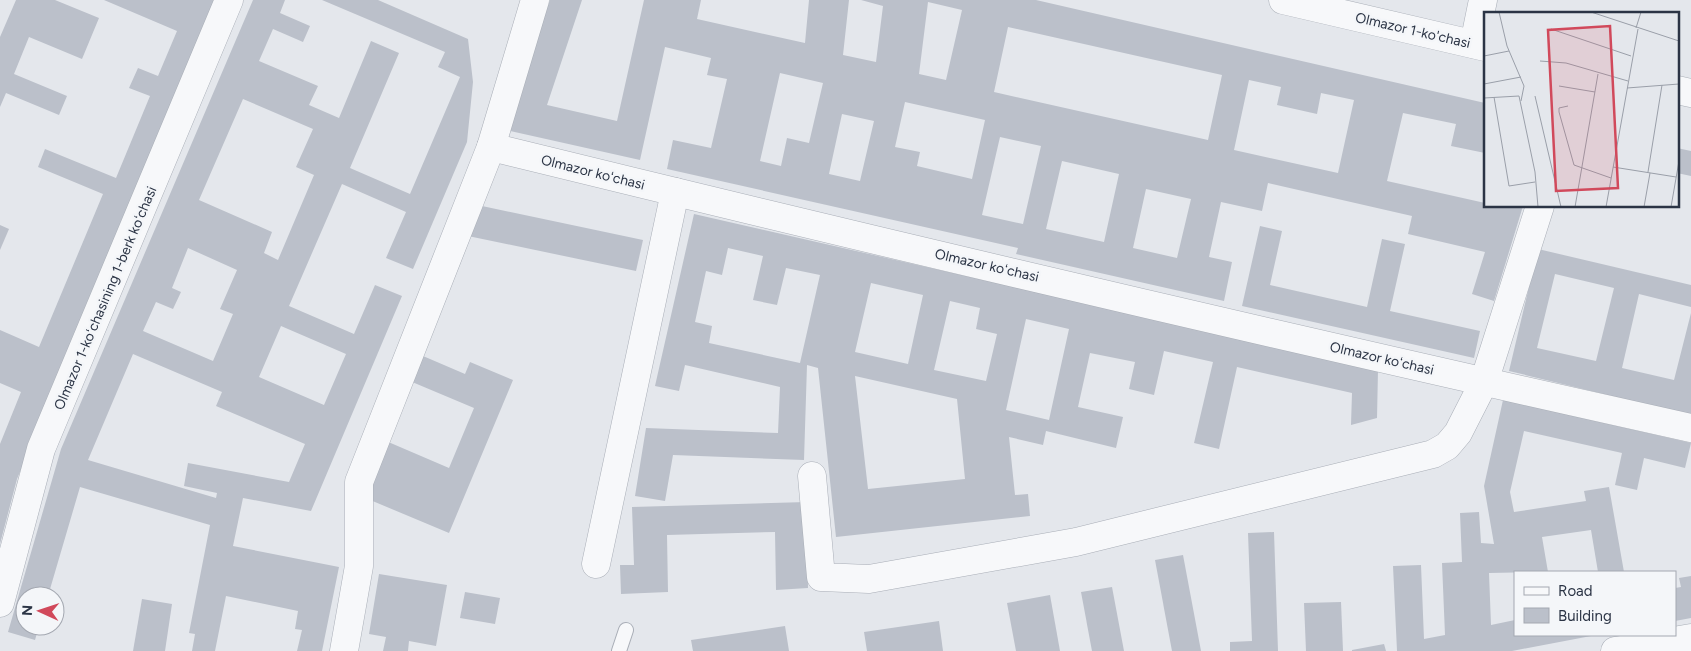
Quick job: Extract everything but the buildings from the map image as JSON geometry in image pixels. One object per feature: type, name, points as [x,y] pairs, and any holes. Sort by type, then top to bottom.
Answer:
[{"type":"street","name":"Olmazor 1-koʻchasining 1-berk koʻchasi","points":[[0,603],[41,449],[229,0]]},
{"type":"street","points":[[344,651],[360,566],[359,482],[490,147],[535,0]]},
{"type":"street","name":"Olmazor 1-ko'chasi","points":[[1283,0],[1479,45]]},
{"type":"street","points":[[1479,45],[1483,0]]},
{"type":"street","points":[[1678,90],[1691,93]]},
{"type":"street","name":"Olmazor koʻchasi","points":[[490,147],[1484,382],[1691,428]]},
{"type":"street","points":[[596,564],[675,192]]},
{"type":"street","points":[[812,476],[821,577],[869,579],[1076,542],[1433,454],[1448,446],[1458,433],[1484,382],[1539,208]]},
{"type":"street","points":[[1615,651],[1691,638]]},
{"type":"lane","points":[[618,651],[626,630]]}]
